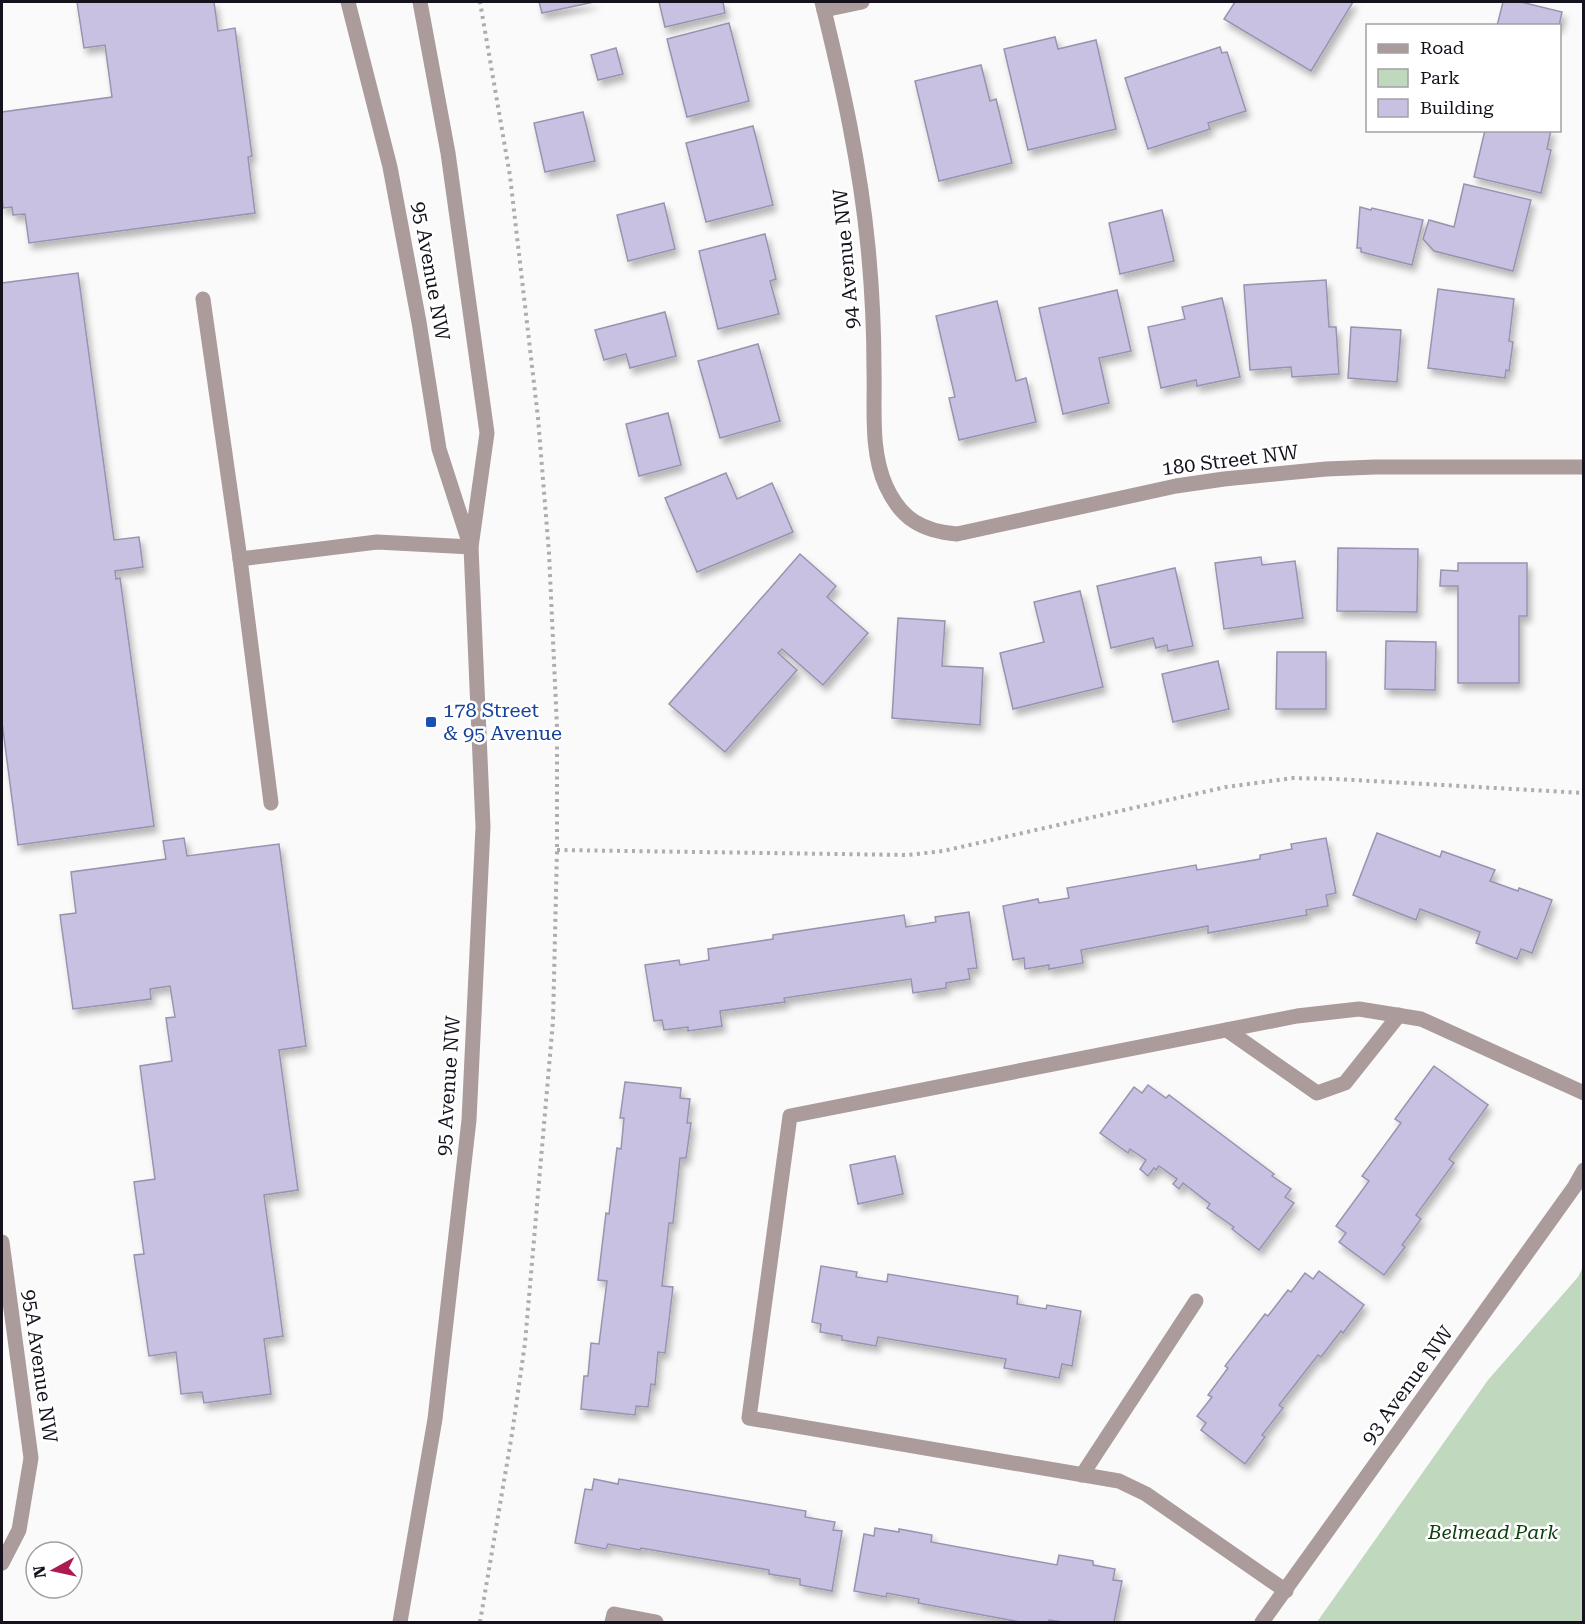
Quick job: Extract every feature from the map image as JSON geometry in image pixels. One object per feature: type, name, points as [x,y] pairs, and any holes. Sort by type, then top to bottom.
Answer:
[{"type":"street","name":"95 Avenue NW","points":[[348,2],[390,167],[419,322],[439,449],[471,547]]},
{"type":"street","name":"95 Avenue NW","points":[[400,1623],[435,1419],[469,1120],[483,827],[471,547],[487,433],[447,153],[420,2]]},
{"type":"street","name":"94 Avenue NW","points":[[862,2],[823,6],[846,104],[861,185],[873,313],[876,454],[886,485],[896,504]]},
{"type":"street","points":[[203,299],[240,559],[271,803]]},
{"type":"street","name":"180 Street NW","points":[[896,504],[915,522],[930,530],[957,534],[1176,486],[1224,479],[1365,467],[1584,467]]},
{"type":"street","points":[[240,559],[376,543],[471,547]]},
{"type":"street","points":[[1286,1591],[1146,1494],[1119,1481],[749,1418],[789,1116],[1297,1016],[1359,1009],[1420,1019],[1584,1093]]},
{"type":"street","points":[[1227,1030],[1317,1093],[1345,1083],[1400,1015]]},
{"type":"street","name":"93 Avenue NW","points":[[1262,1623],[1575,1186],[1584,1170]]},
{"type":"street","name":"95A Avenue NW","points":[[2,1242],[31,1458],[19,1530],[2,1563]]},
{"type":"street","points":[[1082,1475],[1196,1301]]},
{"type":"street","points":[[2,1532],[19,1530]]},
{"type":"street","points":[[612,1623],[614,1614],[656,1623]]},
{"type":"path","points":[[480,2],[510,176],[538,418],[550,576],[557,727],[554,1021],[525,1343],[513,1434],[480,1623]]},
{"type":"path","points":[[557,850],[908,855],[943,851],[1226,787],[1293,778],[1584,793]]},
{"type":"green space","name":"Belmead Park","points":[[1583,1267],[1583,1622],[1317,1622],[1488,1380],[1578,1277]]},
{"type":"building","points":[[77,2],[214,2],[218,31],[235,28],[252,156],[248,157],[255,213],[29,243],[25,214],[13,215],[12,207],[3,208],[2,112],[112,97],[105,45],[84,48]]},
{"type":"building","points":[[539,2],[594,2],[542,13]]},
{"type":"building","points":[[659,2],[723,2],[725,13],[665,27]]},
{"type":"building","points":[[1235,2],[1353,2],[1311,71],[1224,19]]},
{"type":"building","points":[[1503,2],[1521,2],[1562,12],[1559,24],[1498,24]]},
{"type":"building","points":[[729,23],[749,101],[687,117],[667,39]]},
{"type":"building","points":[[1055,37],[1058,49],[1096,40],[1116,129],[1028,150],[1004,49]]},
{"type":"building","points":[[1220,47],[1222,53],[1227,52],[1246,111],[1208,123],[1210,129],[1148,149],[1125,78]]},
{"type":"building","points":[[616,48],[623,74],[598,80],[591,55]]},
{"type":"building","points":[[981,65],[990,101],[996,99],[1012,163],[939,181],[915,81]]},
{"type":"building","points":[[583,112],[595,161],[545,172],[534,123]]},
{"type":"building","points":[[753,126],[773,205],[706,222],[686,143]]},
{"type":"building","points":[[1485,132],[1551,132],[1547,149],[1551,150],[1541,193],[1474,177]]},
{"type":"building","points":[[1464,184],[1531,200],[1513,271],[1434,251],[1423,239],[1429,220],[1454,227]]},
{"type":"building","points":[[664,203],[675,249],[628,261],[617,215]]},
{"type":"building","points":[[1360,207],[1423,220],[1412,265],[1361,252],[1361,248],[1357,248]]},
{"type":"building","points":[[1162,210],[1174,261],[1120,274],[1109,223]]},
{"type":"building","points":[[765,234],[776,279],[770,281],[779,314],[718,329],[699,251]]},
{"type":"building","points":[[78,273],[114,540],[139,537],[143,567],[115,571],[116,579],[120,578],[154,826],[18,845],[2,722],[2,283]]},
{"type":"building","points":[[1326,280],[1329,327],[1336,327],[1339,374],[1292,377],[1291,367],[1250,370],[1244,285]]},
{"type":"building","points":[[1438,289],[1514,299],[1509,341],[1513,342],[1509,371],[1506,370],[1505,378],[1428,368]]},
{"type":"building","points":[[1117,290],[1131,351],[1099,358],[1109,403],[1063,414],[1039,308]]},
{"type":"building","points":[[1222,298],[1240,377],[1197,386],[1196,380],[1161,388],[1148,327],[1185,319],[1182,307]]},
{"type":"building","points":[[997,301],[1016,381],[1026,378],[1036,422],[959,440],[949,398],[955,397],[936,316]]},
{"type":"building","points":[[665,312],[676,356],[630,368],[626,354],[604,360],[595,330]]},
{"type":"building","points":[[1351,327],[1401,330],[1397,382],[1348,378]]},
{"type":"building","points":[[758,344],[780,421],[720,438],[698,361]]},
{"type":"building","points":[[668,413],[681,465],[639,476],[626,424]]},
{"type":"building","points":[[726,473],[737,499],[772,483],[793,532],[697,572],[665,498]]},
{"type":"building","points":[[1338,548],[1418,549],[1417,612],[1337,611]]},
{"type":"building","points":[[800,554],[836,586],[827,597],[868,633],[823,685],[782,649],[778,653],[797,670],[725,752],[669,704]]},
{"type":"building","points":[[1261,557],[1262,565],[1295,561],[1303,618],[1224,629],[1215,563]]},
{"type":"building","points":[[1458,563],[1527,563],[1527,616],[1519,616],[1519,683],[1458,683],[1458,586],[1440,586],[1441,570],[1458,571]]},
{"type":"building","points":[[1175,568],[1193,646],[1168,651],[1167,645],[1156,648],[1153,638],[1111,648],[1097,586]]},
{"type":"building","points":[[1080,591],[1103,687],[1013,709],[1000,653],[1044,642],[1034,602]]},
{"type":"building","points":[[898,618],[945,621],[942,666],[983,668],[980,725],[892,718]]},
{"type":"building","points":[[1386,641],[1436,642],[1435,690],[1385,689]]},
{"type":"building","points":[[1277,652],[1326,652],[1326,709],[1276,709]]},
{"type":"building","points":[[1218,661],[1229,709],[1173,722],[1162,674]]},
{"type":"building","points":[[1377,833],[1440,857],[1442,851],[1495,870],[1490,881],[1518,891],[1519,888],[1552,900],[1532,953],[1521,949],[1517,959],[1476,943],[1480,932],[1420,909],[1416,920],[1353,895]]},
{"type":"building","points":[[184,838],[187,856],[279,844],[306,1046],[279,1050],[298,1190],[264,1195],[283,1336],[264,1339],[271,1394],[204,1403],[202,1392],[181,1394],[176,1352],[149,1356],[134,1255],[144,1254],[134,1182],[155,1179],[140,1066],[172,1061],[166,1018],[175,1017],[170,986],[150,989],[151,999],[73,1009],[60,915],[76,913],[71,872],[166,859],[163,841]]},
{"type":"building","points":[[1326,838],[1336,893],[1326,895],[1328,906],[1306,910],[1307,915],[1208,933],[1208,926],[1081,950],[1083,963],[1049,969],[1049,965],[1025,969],[1024,958],[1013,960],[1003,906],[1038,899],[1039,903],[1069,898],[1067,888],[1196,865],[1197,870],[1260,859],[1260,855],[1292,849],[1291,844]]},
{"type":"building","points":[[969,912],[977,968],[968,969],[970,979],[946,983],[946,988],[913,993],[911,979],[784,998],[785,1002],[720,1011],[722,1026],[688,1031],[688,1027],[664,1030],[662,1020],[654,1021],[645,965],[679,960],[680,965],[709,960],[708,949],[773,939],[773,935],[904,915],[906,927],[936,922],[935,917]]},
{"type":"building","points":[[1434,1066],[1488,1105],[1449,1159],[1454,1163],[1416,1215],[1421,1219],[1402,1245],[1405,1247],[1384,1275],[1339,1242],[1346,1233],[1336,1226],[1369,1181],[1362,1176],[1401,1123],[1395,1119]]},
{"type":"building","points":[[625,1082],[681,1088],[680,1098],[690,1099],[687,1123],[691,1123],[686,1158],[680,1158],[673,1223],[669,1223],[662,1286],[673,1287],[665,1353],[658,1352],[655,1385],[651,1384],[648,1407],[636,1406],[635,1415],[581,1409],[584,1376],[588,1376],[591,1343],[599,1344],[607,1281],[598,1280],[617,1148],[621,1149],[624,1118],[620,1118]]},
{"type":"building","points":[[1148,1085],[1166,1098],[1169,1095],[1291,1189],[1285,1197],[1294,1203],[1259,1250],[1232,1229],[1234,1227],[1207,1208],[1210,1204],[1183,1183],[1179,1189],[1173,1184],[1177,1179],[1159,1166],[1156,1170],[1154,1168],[1148,1176],[1140,1169],[1146,1160],[1130,1149],[1128,1153],[1100,1133],[1134,1087],[1142,1093]]},
{"type":"building","points":[[895,1156],[903,1194],[858,1204],[850,1165]]},
{"type":"building","points":[[821,1266],[857,1272],[856,1277],[887,1282],[888,1274],[1018,1296],[1017,1304],[1046,1309],[1047,1305],[1081,1311],[1072,1366],[1062,1364],[1059,1378],[1004,1368],[1006,1359],[878,1337],[876,1346],[842,1340],[842,1336],[820,1332],[821,1324],[812,1322]]},
{"type":"building","points":[[1319,1271],[1364,1305],[1321,1357],[1318,1355],[1279,1405],[1283,1408],[1262,1435],[1265,1437],[1245,1464],[1201,1430],[1206,1423],[1197,1416],[1212,1397],[1208,1395],[1228,1368],[1225,1366],[1265,1314],[1268,1316],[1305,1273],[1313,1279]]},
{"type":"building","points":[[594,1479],[618,1484],[619,1479],[806,1511],[805,1517],[835,1522],[833,1530],[842,1531],[832,1591],[800,1585],[800,1579],[769,1574],[769,1570],[641,1548],[640,1550],[608,1544],[606,1549],[575,1543],[585,1489],[592,1490]]},
{"type":"building","points":[[875,1528],[899,1532],[899,1529],[932,1535],[931,1542],[1057,1565],[1059,1555],[1093,1561],[1093,1565],[1115,1569],[1113,1580],[1122,1581],[1114,1622],[1049,1620],[1049,1622],[1020,1622],[918,1603],[919,1599],[887,1593],[886,1597],[854,1591],[864,1534],[874,1536]]},
{"type":"place","name":"178 Street & 95 Avenue","points":[[431,722]]}]
